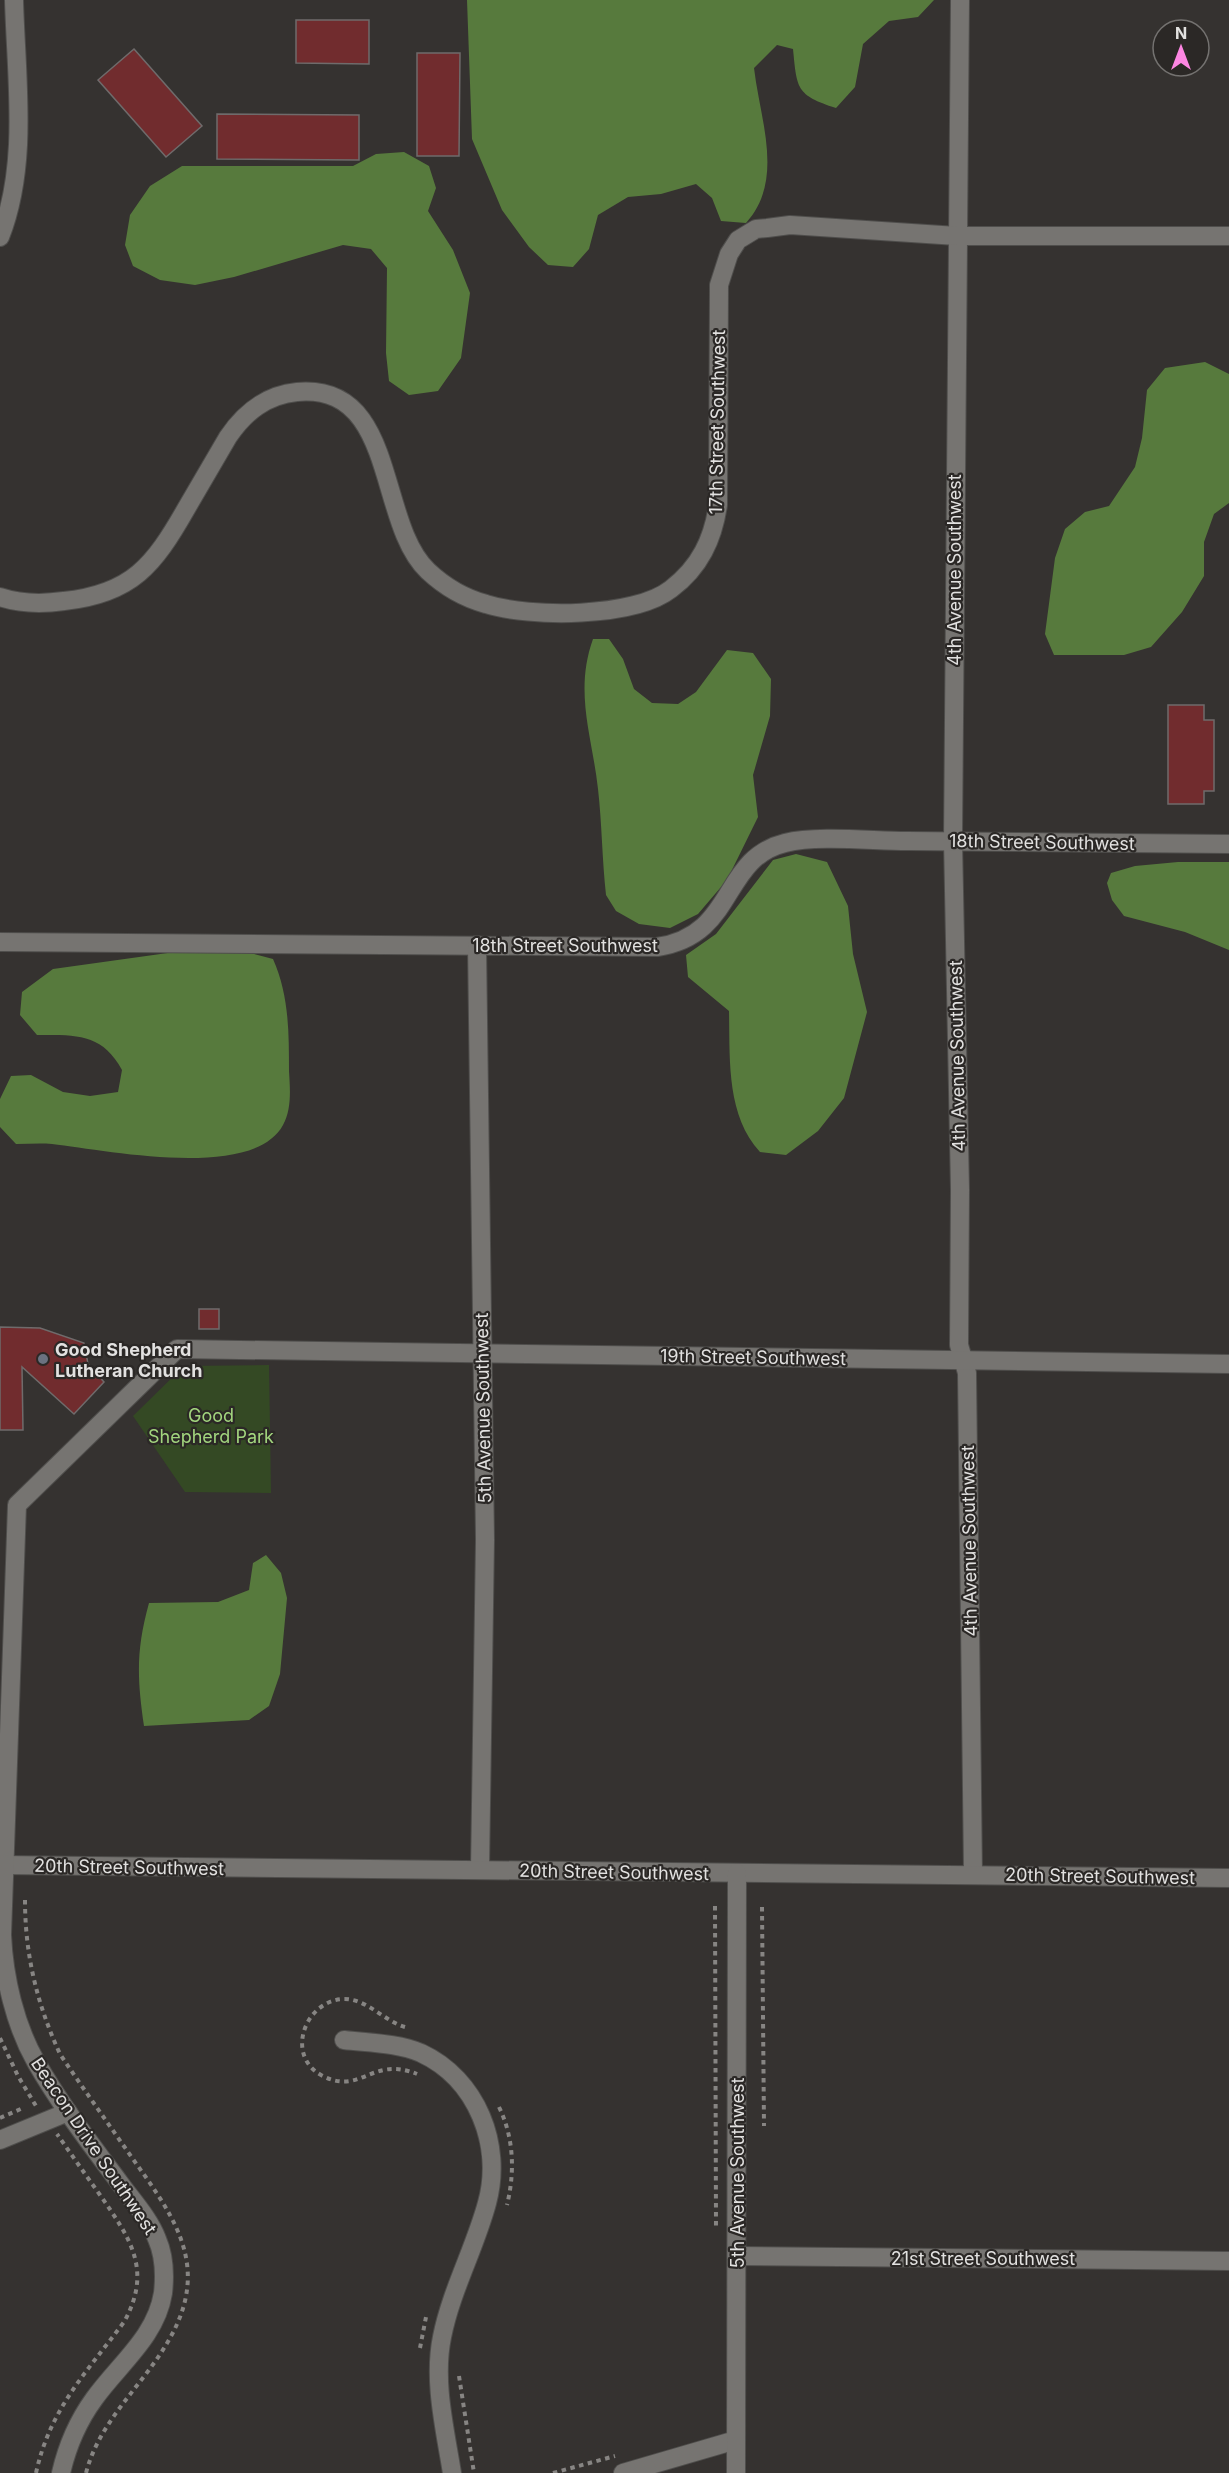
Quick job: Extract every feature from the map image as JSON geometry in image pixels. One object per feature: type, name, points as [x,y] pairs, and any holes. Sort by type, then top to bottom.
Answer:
[{"type":"street","points":[[0,237],[12,190],[16,143],[14,0]]},
{"type":"street","name":"4th Avenue Southwest","points":[[960,0],[953,841],[960,1190],[959,1345],[964,1361],[967,1395],[974,1874]]},
{"type":"street","name":"4th Avenue Southwest","points":[[957,236],[969,1]]},
{"type":"street","name":"17th Street Southwest","points":[[0,597],[45,603],[84,599],[118,588],[132,580],[161,552],[228,437],[241,420],[262,403],[273,398],[304,392],[337,399],[358,415],[379,451],[400,524],[411,548],[426,570],[451,590],[486,605],[524,611],[614,610],[644,604],[671,590],[696,565],[715,527],[718,493],[719,285],[729,254],[738,240],[756,230],[790,225],[957,236],[1229,236]]},
{"type":"street","name":"18th Street Southwest","points":[[0,942],[638,948],[676,944],[702,929],[715,915],[747,865],[768,849],[786,843],[953,841],[1229,844]]},
{"type":"street","name":"5th Avenue Southwest","points":[[477,945],[485,1539],[480,1870]]},
{"type":"street","name":"19th Street Southwest","points":[[9,1714],[17,1505],[177,1349],[1229,1364]]},
{"type":"street","name":"Beacon Drive Southwest","points":[[9,1714],[2,1935],[8,1981],[31,2051],[68,2112],[153,2231],[161,2251],[164,2278],[163,2293],[153,2323],[135,2352],[93,2401],[70,2442],[61,2473]]},
{"type":"street","name":"20th Street Southwest","points":[[3,1865],[1229,1878]]},
{"type":"street","name":"5th Avenue Southwest","points":[[736,1873],[736,2473]]},
{"type":"street","points":[[344,2040],[412,2050],[441,2066],[466,2090],[475,2104],[490,2144],[493,2168],[487,2204],[447,2317],[440,2345],[441,2404],[452,2473]]},
{"type":"street","points":[[0,2140],[68,2112]]},
{"type":"street","name":"21st Street Southwest","points":[[737,2256],[1229,2261]]},
{"type":"street","points":[[623,2473],[736,2440]]},
{"type":"path","points":[[715,1906],[716,2227]]},
{"type":"path","points":[[762,1907],[764,2126]]},
{"type":"path","points":[[408,2028],[385,2019],[357,2001],[332,2000],[318,2007],[310,2016],[304,2028],[304,2054],[318,2074],[340,2082],[351,2082],[384,2068],[396,2067],[423,2078]]},
{"type":"path","points":[[0,2038],[18,2076],[35,2104],[0,2118]]},
{"type":"path","points":[[496,2102],[506,2125],[512,2154],[511,2184],[506,2209]]},
{"type":"path","points":[[36,2473],[46,2436],[59,2408],[124,2322],[132,2308],[138,2282],[138,2265],[127,2233],[59,2137]]},
{"type":"path","points":[[420,2351],[428,2311]]},
{"type":"path","points":[[459,2367],[474,2473]]},
{"type":"green space","points":[[467,0],[934,0],[918,17],[889,21],[863,44],[855,87],[836,108],[813,99],[801,89],[793,49],[777,45],[754,68],[767,149],[767,169],[765,188],[758,206],[746,223],[721,221],[712,198],[696,184],[661,194],[628,197],[598,215],[589,249],[573,267],[548,265],[529,247],[502,210],[472,139]]},
{"type":"green space","points":[[404,152],[429,166],[436,188],[428,211],[453,250],[470,293],[461,358],[438,391],[409,395],[389,381],[386,353],[387,268],[371,249],[343,245],[234,277],[195,285],[160,280],[133,266],[125,245],[130,215],[150,186],[182,166],[353,166],[376,154]]},
{"type":"green space","points":[[1205,362],[1229,374],[1229,503],[1214,514],[1204,542],[1204,576],[1182,612],[1151,647],[1124,655],[1054,655],[1045,634],[1055,558],[1065,529],[1085,512],[1109,506],[1135,467],[1142,438],[1147,390],[1165,368]]},
{"type":"green space","points":[[593,639],[609,639],[623,659],[634,689],[652,703],[678,704],[696,692],[727,650],[753,653],[771,679],[770,716],[753,775],[758,817],[727,880],[698,914],[670,928],[639,924],[616,911],[606,895],[598,789],[585,696],[585,677]]},
{"type":"green space","points":[[796,854],[827,862],[848,906],[853,954],[867,1012],[844,1098],[818,1131],[786,1155],[760,1152],[741,1121],[732,1086],[729,1011],[688,977],[686,955],[716,934],[773,860]]},
{"type":"green space","points":[[1178,862],[1229,862],[1229,950],[1185,932],[1124,916],[1112,900],[1107,883],[1111,873],[1135,866]]},
{"type":"green space","points":[[182,951],[247,952],[273,959],[282,986],[288,1028],[290,1098],[283,1125],[267,1142],[242,1152],[211,1157],[176,1158],[52,1144],[16,1144],[0,1127],[0,1099],[11,1076],[31,1075],[63,1092],[90,1096],[118,1092],[122,1070],[106,1049],[97,1043],[76,1036],[37,1035],[20,1015],[22,992],[53,969]]},
{"type":"green space","name":"Good Shepherd Park","points":[[269,1365],[271,1493],[185,1492],[133,1416],[184,1366]]},
{"type":"green space","points":[[266,1555],[281,1573],[287,1598],[280,1674],[269,1706],[249,1720],[144,1726],[139,1664],[149,1603],[218,1602],[249,1590],[253,1563]]},
{"type":"building","points":[[296,20],[369,20],[369,64],[296,63]]},
{"type":"building","points":[[134,49],[202,126],[166,157],[98,80]]},
{"type":"building","points":[[417,53],[460,53],[459,156],[417,156]]},
{"type":"building","points":[[217,114],[359,115],[359,160],[217,159]]},
{"type":"building","points":[[1168,705],[1204,705],[1204,720],[1214,720],[1214,791],[1204,791],[1204,804],[1168,804]]},
{"type":"building","points":[[199,1309],[219,1309],[219,1329],[199,1329]]},
{"type":"building","name":"Good Shepherd Lutheran Church","points":[[0,1327],[40,1328],[84,1343],[88,1364],[104,1382],[74,1414],[22,1367],[23,1430],[0,1430]]},
{"type":"place","name":"Good Shepherd Lutheran Church","points":[[43,1359]]}]
